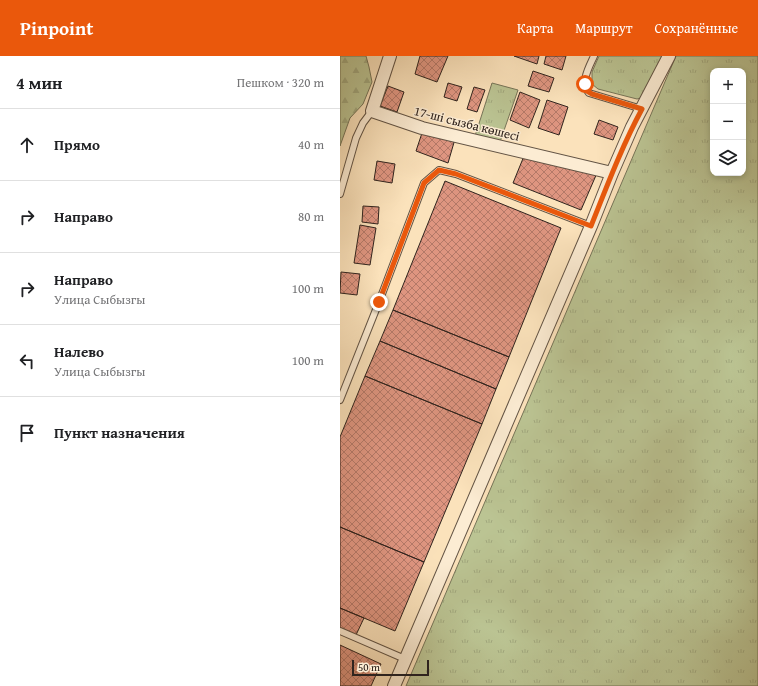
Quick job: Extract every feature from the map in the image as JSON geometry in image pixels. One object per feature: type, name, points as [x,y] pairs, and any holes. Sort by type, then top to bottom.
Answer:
[{"type":"street","points":[[372,111],[390,56]]},
{"type":"street","points":[[394,686],[632,127],[669,56]]},
{"type":"street","name":"17-ші сызба көшесі","points":[[372,111],[422,128],[612,173]]},
{"type":"lane","points":[[594,56],[585,80],[589,93],[642,109]]},
{"type":"lane","points":[[340,194],[356,138],[363,123],[372,111]]},
{"type":"lane","points":[[340,400],[424,183],[439,170],[456,174],[591,226]]},
{"type":"lane","points":[[340,631],[405,659]]},
{"type":"green space","points":[[340,56],[366,56],[372,82],[363,104],[350,118],[340,146]]},
{"type":"green space","points":[[599,56],[665,56],[641,98],[637,99],[598,89],[592,84],[592,72]]},
{"type":"green space","points":[[676,56],[758,56],[758,686],[406,686]]},
{"type":"green space","points":[[492,83],[518,90],[500,142],[475,136]]},
{"type":"building","points":[[420,56],[448,56],[437,82],[415,74]]},
{"type":"building","points":[[514,56],[539,56],[537,64]]},
{"type":"building","points":[[546,56],[566,56],[562,70],[544,64]]},
{"type":"building","points":[[533,71],[554,78],[549,92],[528,86]]},
{"type":"building","points":[[448,83],[462,87],[457,101],[444,97]]},
{"type":"building","points":[[388,86],[404,92],[397,112],[380,106]]},
{"type":"building","points":[[474,87],[485,90],[477,112],[467,109]]},
{"type":"building","points":[[520,92],[540,100],[529,128],[510,120]]},
{"type":"building","points":[[547,100],[568,107],[559,135],[538,128]]},
{"type":"building","points":[[599,120],[618,127],[613,140],[594,134]]},
{"type":"building","points":[[422,133],[455,139],[448,163],[416,151]]},
{"type":"building","points":[[524,156],[597,173],[581,210],[513,183]]},
{"type":"building","points":[[377,161],[395,164],[392,183],[374,180]]},
{"type":"building","points":[[445,181],[561,228],[509,357],[393,310]]},
{"type":"building","points":[[363,206],[379,207],[378,224],[362,222]]},
{"type":"building","points":[[360,225],[376,228],[370,265],[354,263]]},
{"type":"building","points":[[341,272],[360,274],[357,295],[340,293]]},
{"type":"building","points":[[393,310],[509,357],[496,389],[380,341]]},
{"type":"building","points":[[380,341],[496,389],[482,424],[365,376]]},
{"type":"building","points":[[365,376],[482,424],[424,562],[340,527],[340,437]]},
{"type":"building","points":[[340,527],[424,562],[395,631],[340,608]]},
{"type":"building","points":[[340,608],[364,618],[356,635],[340,628]]},
{"type":"building","points":[[340,645],[381,664],[371,686],[340,686]]},
{"type":"route","points":[[379,302],[424,183],[439,170],[456,174],[591,226],[632,127],[642,109],[589,93],[585,84]]}]
